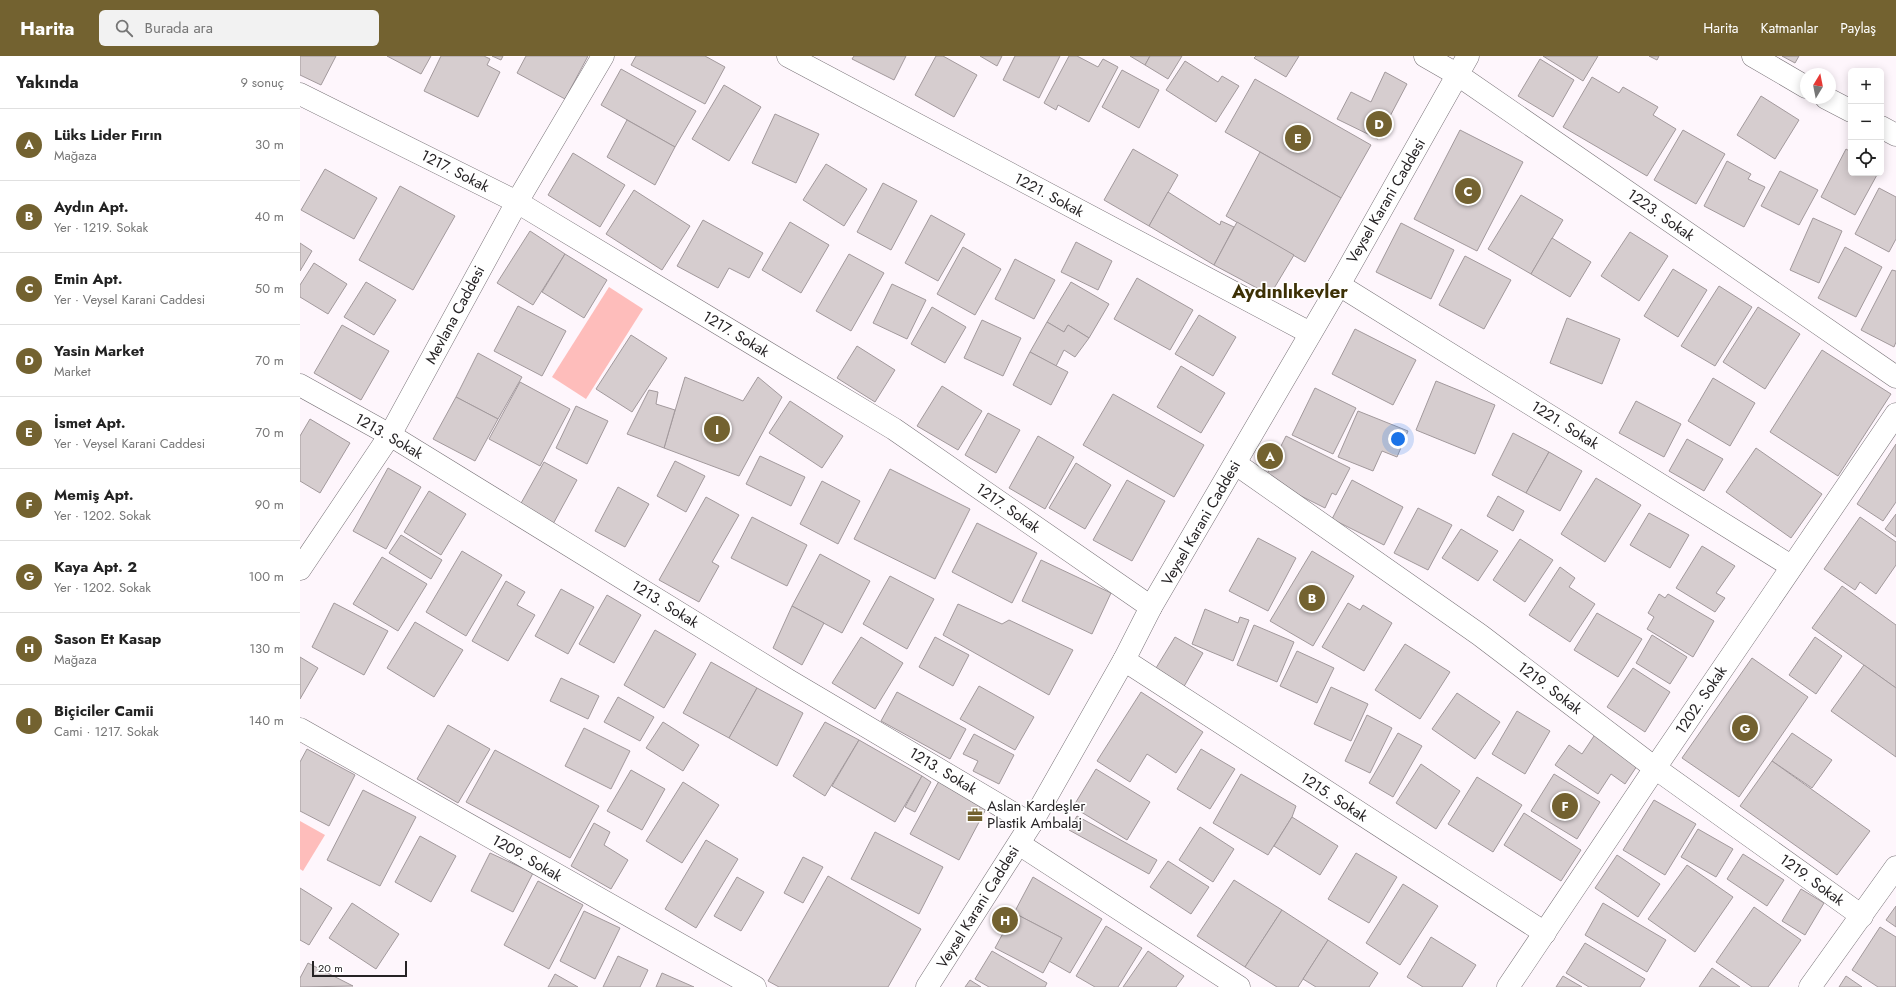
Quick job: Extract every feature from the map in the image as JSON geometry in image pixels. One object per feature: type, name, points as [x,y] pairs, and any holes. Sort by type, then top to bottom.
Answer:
[{"type":"street","name":"Mevlana Caddesi","points":[[300,569],[390,435],[517,202],[603,56]]},
{"type":"street","name":"1221. Sokak","points":[[788,56],[1310,333]]},
{"type":"street","name":"1223. Sokak","points":[[1425,56],[1463,65],[1896,377]]},
{"type":"street","points":[[1753,56],[1800,83]]},
{"type":"street","name":"Veysel Karani Caddesi","points":[[927,987],[1031,824],[1124,660],[1151,607],[1236,464],[1463,65]]},
{"type":"street","name":"1217. Sokak","points":[[300,94],[517,202],[894,429],[1151,607]]},
{"type":"street","points":[[1836,104],[1848,110]]},
{"type":"street","points":[[1884,129],[1896,135]]},
{"type":"street","name":"1221. Sokak","points":[[1339,285],[1792,566]]},
{"type":"street","name":"1213. Sokak","points":[[300,385],[390,435],[788,680],[1031,824]]},
{"type":"street","name":"1202. Sokak","points":[[1508,987],[1896,414]]},
{"type":"street","name":"1219. Sokak","points":[[1236,464],[1480,635],[1655,768],[1862,916]]},
{"type":"street","name":"1215. Sokak","points":[[1124,660],[1544,933]]},
{"type":"street","name":"1209. Sokak","points":[[300,729],[755,987]]},
{"type":"street","points":[[1018,844],[1239,987]]},
{"type":"street","points":[[1810,987],[1896,867]]},
{"type":"shaded area","points":[[609,287],[643,309],[586,399],[552,377]]},
{"type":"shaded area","points":[[300,821],[325,835],[303,871],[300,869]]},
{"type":"building","points":[[300,56],[336,56],[321,85],[300,75]]},
{"type":"building","points":[[387,56],[431,56],[421,74]]},
{"type":"building","points":[[441,56],[484,56],[490,59],[487,65],[500,72],[478,117],[424,91]]},
{"type":"building","points":[[492,56],[503,56],[501,60]]},
{"type":"building","points":[[526,56],[588,56],[565,99],[517,73]]},
{"type":"building","points":[[636,56],[705,56],[725,67],[705,104],[631,65]]},
{"type":"building","points":[[854,56],[906,56],[894,80],[852,59]]},
{"type":"building","points":[[936,56],[943,56],[977,75],[954,117],[915,95]]},
{"type":"building","points":[[980,56],[1002,56],[997,66]]},
{"type":"building","points":[[1015,56],[1060,56],[1039,98],[1003,80]]},
{"type":"building","points":[[1069,56],[1077,56],[1098,67],[1103,59],[1118,67],[1089,122],[1058,105],[1056,110],[1044,103]]},
{"type":"building","points":[[1130,56],[1150,56],[1145,65]]},
{"type":"building","points":[[1150,56],[1182,56],[1168,79],[1145,65]]},
{"type":"building","points":[[1256,56],[1299,56],[1286,77],[1254,58]]},
{"type":"building","points":[[1543,56],[1598,56],[1583,81]]},
{"type":"building","points":[[1649,56],[1659,56],[1657,60]]},
{"type":"building","points":[[1782,56],[1799,56],[1795,63]]},
{"type":"building","points":[[1540,59],[1574,80],[1553,117],[1518,96]]},
{"type":"building","points":[[1185,61],[1218,82],[1222,76],[1239,86],[1216,122],[1166,90]]},
{"type":"building","points":[[621,69],[696,111],[675,147],[601,105]]},
{"type":"building","points":[[1122,70],[1159,90],[1139,128],[1102,107]]},
{"type":"building","points":[[1385,72],[1407,84],[1378,139],[1337,119],[1351,92],[1371,102]]},
{"type":"building","points":[[1592,77],[1619,93],[1623,87],[1658,107],[1653,115],[1676,129],[1647,176],[1563,127]]},
{"type":"building","points":[[1255,79],[1371,145],[1341,198],[1225,132]]},
{"type":"building","points":[[724,85],[761,107],[729,161],[692,139]]},
{"type":"building","points":[[1761,96],[1799,120],[1775,159],[1737,135]]},
{"type":"building","points":[[775,114],[819,134],[796,183],[752,163]]},
{"type":"building","points":[[627,120],[675,147],[655,185],[607,157]]},
{"type":"building","points":[[1460,130],[1523,162],[1477,251],[1414,219]]},
{"type":"building","points":[[1683,130],[1725,154],[1696,204],[1654,180]]},
{"type":"building","points":[[1133,149],[1178,175],[1149,226],[1104,200]]},
{"type":"building","points":[[1846,149],[1848,150],[1848,176],[1876,176],[1855,215],[1821,197]]},
{"type":"building","points":[[1260,152],[1341,198],[1305,262],[1226,216]]},
{"type":"building","points":[[573,153],[625,185],[600,227],[548,195]]},
{"type":"building","points":[[1727,161],[1751,174],[1748,179],[1765,187],[1744,227],[1704,206]]},
{"type":"building","points":[[826,164],[867,189],[844,226],[803,200]]},
{"type":"building","points":[[325,169],[377,198],[354,239],[301,210]]},
{"type":"building","points":[[1780,171],[1818,190],[1799,225],[1761,206]]},
{"type":"building","points":[[883,183],[917,201],[891,250],[857,232]]},
{"type":"building","points":[[400,186],[455,216],[413,290],[359,260]]},
{"type":"building","points":[[1879,188],[1896,197],[1896,239],[1889,252],[1855,234]]},
{"type":"building","points":[[634,190],[690,226],[662,270],[606,234]]},
{"type":"building","points":[[1168,192],[1220,225],[1221,221],[1234,227],[1214,265],[1149,226]]},
{"type":"building","points":[[1521,195],[1563,220],[1531,274],[1488,249]]},
{"type":"building","points":[[931,215],[965,234],[938,281],[905,263]]},
{"type":"building","points":[[1813,218],[1842,231],[1819,283],[1790,270]]},
{"type":"building","points":[[703,220],[763,253],[749,278],[729,268],[718,288],[677,266]]},
{"type":"building","points":[[790,222],[829,245],[801,293],[762,270]]},
{"type":"building","points":[[1237,222],[1294,255],[1270,295],[1214,265]]},
{"type":"building","points":[[1401,223],[1454,250],[1431,299],[1376,272]]},
{"type":"building","points":[[530,231],[565,254],[533,305],[497,283]]},
{"type":"building","points":[[1630,232],[1668,256],[1639,301],[1601,276]]},
{"type":"building","points":[[1552,238],[1591,262],[1570,297],[1531,274]]},
{"type":"building","points":[[1076,242],[1112,261],[1098,290],[1061,272]]},
{"type":"building","points":[[300,243],[312,251],[300,271]]},
{"type":"building","points":[[963,247],[1001,269],[975,315],[937,294]]},
{"type":"building","points":[[1845,247],[1882,267],[1856,317],[1818,298]]},
{"type":"building","points":[[565,254],[607,280],[584,318],[542,292]]},
{"type":"building","points":[[849,254],[884,273],[851,331],[816,311]]},
{"type":"building","points":[[1465,256],[1511,280],[1484,329],[1439,305]]},
{"type":"building","points":[[1015,259],[1055,280],[1034,319],[995,299]]},
{"type":"building","points":[[314,263],[347,284],[328,314],[300,297],[300,285]]},
{"type":"building","points":[[1673,269],[1707,290],[1678,337],[1644,316]]},
{"type":"building","points":[[1892,270],[1896,271],[1896,342],[1894,347],[1861,330]]},
{"type":"building","points":[[1137,278],[1193,310],[1170,350],[1114,319]]},
{"type":"building","points":[[366,282],[396,300],[374,335],[344,317]]},
{"type":"building","points":[[1071,282],[1109,304],[1089,338],[1068,325],[1064,332],[1047,322]]},
{"type":"building","points":[[892,284],[926,300],[907,339],[873,323]]},
{"type":"building","points":[[1719,286],[1752,307],[1715,366],[1681,346]]},
{"type":"building","points":[[518,306],[566,331],[542,376],[494,351]]},
{"type":"building","points":[[932,307],[966,327],[945,363],[911,344]]},
{"type":"building","points":[[1758,307],[1800,334],[1765,389],[1723,362]]},
{"type":"building","points":[[1199,315],[1236,337],[1213,376],[1175,354]]},
{"type":"building","points":[[1567,318],[1620,339],[1602,384],[1550,363]]},
{"type":"building","points":[[982,320],[1021,338],[1003,376],[964,358]]},
{"type":"building","points":[[1047,322],[1064,332],[1068,325],[1089,338],[1075,357],[1064,350],[1056,366],[1030,352]]},
{"type":"building","points":[[342,325],[389,351],[361,400],[314,373]]},
{"type":"building","points":[[1355,329],[1416,360],[1393,405],[1332,374]]},
{"type":"building","points":[[631,335],[667,358],[632,412],[596,389]]},
{"type":"building","points":[[857,346],[895,370],[875,402],[837,378]]},
{"type":"building","points":[[1822,350],[1891,394],[1838,476],[1770,432]]},
{"type":"building","points":[[1030,352],[1068,372],[1051,405],[1013,385]]},
{"type":"building","points":[[478,353],[522,377],[498,419],[456,397]]},
{"type":"building","points":[[1181,366],[1225,393],[1201,433],[1157,407]]},
{"type":"building","points":[[685,377],[743,401],[758,377],[782,397],[739,476],[664,448]]},
{"type":"building","points":[[1713,378],[1755,403],[1730,446],[1688,421]]},
{"type":"building","points":[[1436,381],[1495,405],[1475,454],[1416,430]]},
{"type":"building","points":[[520,382],[570,409],[540,466],[489,439]]},
{"type":"building","points":[[942,386],[982,411],[958,450],[917,426]]},
{"type":"building","points":[[1315,388],[1356,408],[1333,454],[1292,435]]},
{"type":"building","points":[[649,390],[658,392],[656,404],[675,410],[664,448],[627,434]]},
{"type":"building","points":[[1113,394],[1204,445],[1174,497],[1083,445]]},
{"type":"building","points":[[456,397],[498,419],[475,461],[433,439]]},
{"type":"building","points":[[790,401],[843,436],[822,468],[769,433]]},
{"type":"building","points":[[1636,401],[1681,424],[1664,457],[1619,433]]},
{"type":"building","points":[[576,406],[608,421],[587,464],[556,448]]},
{"type":"building","points":[[1358,411],[1408,431],[1397,457],[1382,451],[1373,471],[1338,457]]},
{"type":"building","points":[[988,413],[1020,430],[996,473],[965,455]]},
{"type":"building","points":[[310,419],[350,443],[320,493],[300,481],[300,436]]},
{"type":"building","points":[[1513,433],[1549,452],[1526,493],[1492,475]]},
{"type":"building","points":[[1038,436],[1074,457],[1045,509],[1009,488]]},
{"type":"building","points":[[1286,436],[1350,468],[1336,495],[1332,493],[1325,508],[1265,478]]},
{"type":"building","points":[[1687,439],[1723,459],[1704,491],[1669,471]]},
{"type":"building","points":[[1896,444],[1896,502],[1883,521],[1857,504]]},
{"type":"building","points":[[1756,448],[1822,494],[1791,538],[1726,492]]},
{"type":"building","points":[[1549,452],[1582,471],[1560,511],[1526,493]]},
{"type":"building","points":[[760,456],[805,477],[791,506],[746,484]]},
{"type":"building","points":[[675,461],[705,476],[686,512],[657,496]]},
{"type":"building","points":[[544,462],[577,480],[553,524],[520,505]]},
{"type":"building","points":[[1076,463],[1111,485],[1085,529],[1049,508]]},
{"type":"building","points":[[388,468],[421,487],[386,549],[353,531]]},
{"type":"building","points":[[890,469],[970,509],[935,579],[854,539]]},
{"type":"building","points":[[1596,478],[1641,505],[1605,562],[1561,534]]},
{"type":"building","points":[[1127,480],[1165,501],[1132,561],[1093,540]]},
{"type":"building","points":[[1352,480],[1403,507],[1384,545],[1332,519]]},
{"type":"building","points":[[822,481],[860,501],[838,544],[800,524]]},
{"type":"building","points":[[618,487],[649,504],[625,547],[595,531]]},
{"type":"building","points":[[429,491],[466,514],[441,555],[404,532]]},
{"type":"building","points":[[1498,496],[1524,511],[1513,531],[1487,516]]},
{"type":"building","points":[[706,497],[739,515],[712,562],[719,566],[699,602],[659,580]]},
{"type":"building","points":[[1418,508],[1452,525],[1428,570],[1394,553]]},
{"type":"building","points":[[1649,513],[1689,535],[1670,568],[1630,545]]},
{"type":"building","points":[[1896,514],[1896,537],[1885,529]]},
{"type":"building","points":[[752,517],[807,545],[787,586],[731,558]]},
{"type":"building","points":[[1860,517],[1896,542],[1896,565],[1876,594],[1860,582],[1855,590],[1824,569]]},
{"type":"building","points":[[977,523],[1037,553],[1012,603],[952,572]]},
{"type":"building","points":[[1461,529],[1498,551],[1478,581],[1442,558]]},
{"type":"building","points":[[401,535],[442,560],[431,579],[389,553]]},
{"type":"building","points":[[1258,538],[1296,558],[1268,611],[1229,591]]},
{"type":"building","points":[[1520,539],[1553,560],[1525,602],[1493,580]]},
{"type":"building","points":[[1702,546],[1735,566],[1716,593],[1725,598],[1715,612],[1676,588]]},
{"type":"building","points":[[462,551],[502,575],[466,636],[426,612]]},
{"type":"building","points":[[1312,551],[1354,576],[1313,646],[1270,621]]},
{"type":"building","points":[[820,554],[870,581],[842,633],[792,606]]},
{"type":"building","points":[[382,557],[427,584],[398,631],[353,604]]},
{"type":"building","points":[[1041,560],[1111,593],[1092,634],[1022,601]]},
{"type":"building","points":[[1560,567],[1575,578],[1569,587],[1595,604],[1570,642],[1529,615]]},
{"type":"building","points":[[890,576],[934,599],[907,649],[863,624]]},
{"type":"building","points":[[506,581],[525,592],[517,605],[535,615],[508,661],[472,641]]},
{"type":"building","points":[[1842,586],[1896,625],[1896,688],[1812,628]]},
{"type":"building","points":[[561,589],[594,607],[568,654],[535,636]]},
{"type":"building","points":[[1659,594],[1665,598],[1668,594],[1714,621],[1693,657],[1647,629],[1654,617],[1648,613]]},
{"type":"building","points":[[607,595],[641,615],[614,663],[579,644]]},
{"type":"building","points":[[334,603],[388,631],[364,675],[312,647]]},
{"type":"building","points":[[1348,603],[1360,610],[1363,605],[1392,623],[1364,671],[1322,647]]},
{"type":"building","points":[[958,604],[1002,624],[1009,620],[1073,650],[1049,695],[943,635]]},
{"type":"building","points":[[792,606],[824,623],[802,665],[773,648]]},
{"type":"building","points":[[1205,609],[1238,623],[1240,617],[1249,620],[1233,661],[1192,644]]},
{"type":"building","points":[[1597,613],[1642,639],[1618,677],[1574,650]]},
{"type":"building","points":[[415,622],[463,650],[434,697],[387,668]]},
{"type":"building","points":[[1254,625],[1294,642],[1277,682],[1237,665]]},
{"type":"building","points":[[655,630],[696,654],[664,708],[624,685]]},
{"type":"building","points":[[1652,635],[1687,657],[1670,684],[1636,663]]},
{"type":"building","points":[[861,637],[903,663],[875,709],[832,683]]},
{"type":"building","points":[[935,637],[969,655],[953,686],[919,667]]},
{"type":"building","points":[[1175,637],[1203,653],[1182,690],[1153,673]]},
{"type":"building","points":[[1815,637],[1842,656],[1816,694],[1789,675]]},
{"type":"building","points":[[1405,644],[1450,672],[1420,719],[1375,690]]},
{"type":"building","points":[[1297,651],[1334,668],[1317,703],[1280,686]]},
{"type":"building","points":[[300,657],[318,668],[300,699]]},
{"type":"building","points":[[1752,658],[1808,697],[1739,797],[1682,758]]},
{"type":"building","points":[[711,662],[757,688],[729,738],[683,713]]},
{"type":"building","points":[[1864,665],[1896,688],[1896,757],[1831,711]]},
{"type":"building","points":[[1633,668],[1670,692],[1645,732],[1607,707]]},
{"type":"building","points":[[561,678],[599,696],[588,719],[550,701]]},
{"type":"building","points":[[979,686],[1034,717],[1015,750],[960,719]]},
{"type":"building","points":[[1331,687],[1368,704],[1351,741],[1314,724]]},
{"type":"building","points":[[757,688],[803,713],[777,766],[729,738]]},
{"type":"building","points":[[897,692],[966,729],[950,759],[881,721]]},
{"type":"building","points":[[1141,692],[1203,732],[1176,773],[1147,754],[1130,782],[1097,761]]},
{"type":"building","points":[[1457,693],[1500,722],[1475,759],[1432,729]]},
{"type":"building","points":[[618,697],[654,717],[640,741],[604,722]]},
{"type":"building","points":[[1517,711],[1550,731],[1525,774],[1492,754]]},
{"type":"building","points":[[1367,715],[1392,728],[1370,773],[1345,761]]},
{"type":"building","points":[[663,722],[699,745],[683,771],[646,748]]},
{"type":"building","points":[[825,722],[859,740],[825,796],[793,776]]},
{"type":"building","points":[[448,725],[490,749],[458,803],[417,779]]},
{"type":"building","points":[[584,728],[630,751],[611,789],[565,766]]},
{"type":"building","points":[[1398,733],[1422,746],[1393,797],[1369,783]]},
{"type":"building","points":[[1596,733],[1639,763],[1625,784],[1611,774],[1598,794],[1555,765],[1569,745],[1582,754]]},
{"type":"building","points":[[1792,733],[1832,760],[1812,788],[1772,761]]},
{"type":"building","points":[[974,734],[1014,755],[999,784],[973,771],[978,761],[963,754]]},
{"type":"building","points":[[859,740],[922,776],[895,822],[832,786]]},
{"type":"building","points":[[307,749],[355,775],[329,826],[300,811],[300,762]]},
{"type":"building","points":[[1201,749],[1235,769],[1210,809],[1177,789]]},
{"type":"building","points":[[495,750],[599,806],[570,858],[466,802]]},
{"type":"building","points":[[1772,761],[1870,831],[1837,875],[1740,806]]},
{"type":"building","points":[[1421,764],[1460,791],[1436,829],[1396,803]]},
{"type":"building","points":[[1096,769],[1150,802],[1127,840],[1073,807]]},
{"type":"building","points":[[631,770],[665,789],[642,830],[607,811]]},
{"type":"building","points":[[1241,774],[1296,806],[1292,817],[1268,855],[1213,823]]},
{"type":"building","points":[[1554,774],[1600,802],[1577,839],[1531,811]]},
{"type":"building","points":[[922,776],[931,782],[915,812],[905,807]]},
{"type":"building","points":[[1477,777],[1522,805],[1493,852],[1448,824]]},
{"type":"building","points":[[939,781],[987,807],[959,860],[910,834]]},
{"type":"building","points":[[683,782],[719,805],[682,863],[646,841]]},
{"type":"building","points":[[363,790],[416,817],[380,886],[327,860]]},
{"type":"building","points":[[1654,800],[1696,824],[1665,875],[1623,850]]},
{"type":"building","points":[[1524,813],[1581,850],[1561,881],[1504,845]]},
{"type":"building","points":[[1077,816],[1157,860],[1149,874],[1069,830]]},
{"type":"building","points":[[1292,817],[1338,846],[1320,875],[1274,846]]},
{"type":"building","points":[[594,823],[610,832],[604,845],[628,860],[611,889],[571,866]]},
{"type":"building","points":[[1200,827],[1234,849],[1213,882],[1179,860]]},
{"type":"building","points":[[1698,829],[1733,849],[1716,877],[1681,857]]},
{"type":"building","points":[[875,832],[943,867],[919,914],[851,879]]},
{"type":"building","points":[[420,836],[456,856],[431,902],[395,882]]},
{"type":"building","points":[[706,840],[738,859],[696,928],[665,909]]},
{"type":"building","points":[[490,853],[533,873],[513,912],[471,891]]},
{"type":"building","points":[[1356,853],[1397,877],[1369,923],[1328,899]]},
{"type":"building","points":[[1743,854],[1784,880],[1767,906],[1727,879]]},
{"type":"building","points":[[1617,855],[1660,884],[1638,917],[1595,888]]},
{"type":"building","points":[[803,857],[823,867],[803,903],[784,893]]},
{"type":"building","points":[[1168,861],[1209,887],[1191,914],[1150,887]]},
{"type":"building","points":[[1687,865],[1733,897],[1695,952],[1648,919]]},
{"type":"building","points":[[828,876],[921,929],[888,987],[779,987],[768,981]]},
{"type":"building","points":[[737,877],[764,892],[741,931],[714,916]]},
{"type":"building","points":[[1033,877],[1102,919],[1070,973],[1049,961],[1062,938],[1014,913]]},
{"type":"building","points":[[1234,880],[1282,910],[1245,967],[1197,936]]},
{"type":"building","points":[[538,881],[583,905],[549,969],[504,945]]},
{"type":"building","points":[[1403,884],[1438,906],[1400,965],[1366,943]]},
{"type":"building","points":[[300,888],[332,908],[309,945],[300,940]]},
{"type":"building","points":[[1801,889],[1824,903],[1805,935],[1782,921]]},
{"type":"building","points":[[352,903],[399,934],[376,969],[329,938]]},
{"type":"building","points":[[1603,903],[1666,940],[1647,972],[1585,935]]},
{"type":"building","points":[[1896,906],[1896,927],[1886,920]]},
{"type":"building","points":[[1754,907],[1801,940],[1768,987],[1752,987],[1716,962]]},
{"type":"building","points":[[1282,910],[1328,940],[1298,987],[1277,987],[1245,967]]},
{"type":"building","points":[[584,911],[620,928],[595,979],[560,961]]},
{"type":"building","points":[[1014,913],[1062,938],[1043,973],[995,948]]},
{"type":"building","points":[[1106,926],[1142,948],[1118,987],[1095,987],[1076,976]]},
{"type":"building","points":[[1880,927],[1896,937],[1896,987],[1878,987],[1852,970]]},
{"type":"building","points":[[1431,937],[1476,965],[1462,987],[1423,987],[1407,977]]},
{"type":"building","points":[[1328,940],[1378,973],[1369,987],[1316,987],[1303,979]]},
{"type":"building","points":[[1585,943],[1645,979],[1640,987],[1589,987],[1566,973]]},
{"type":"building","points":[[992,951],[1047,983],[1045,987],[989,987],[975,979]]},
{"type":"building","points":[[1148,951],[1184,976],[1176,987],[1123,987]]},
{"type":"building","points":[[618,956],[648,970],[640,987],[603,987]]},
{"type":"building","points":[[308,963],[353,986],[300,987],[300,978]]},
{"type":"building","points":[[1712,968],[1740,987],[1699,987]]},
{"type":"building","points":[[662,973],[694,987],[656,987]]},
{"type":"building","points":[[555,974],[578,987],[548,987]]},
{"type":"building","points":[[1563,976],[1582,987],[1556,987]]},
{"type":"building","points":[[1846,976],[1862,987],[1839,987]]},
{"type":"building","points":[[970,980],[981,987],[965,987]]},
{"type":"place","name":"Yasin Market","points":[[1379,124]]},
{"type":"place","name":"İsmet Apt.","points":[[1298,138]]},
{"type":"place","name":"Emin Apt.","points":[[1468,191]]},
{"type":"place","name":"Biçiciler Camii","points":[[717,429]]},
{"type":"place","name":"Lüks Lider Fırın","points":[[1270,456]]},
{"type":"place","name":"Aydın Apt.","points":[[1312,598]]},
{"type":"place","name":"Kaya Apt. 2","points":[[1745,728]]},
{"type":"place","name":"Memiş Apt.","points":[[1565,806]]},
{"type":"place","name":"Aslan Kardeşler Plastik Ambalaj","points":[[975,815]]},
{"type":"place","name":"Sason Et Kasap","points":[[1005,920]]},
{"type":"district","name":"Aydınlıkevler","points":[[1290,291]]}]
